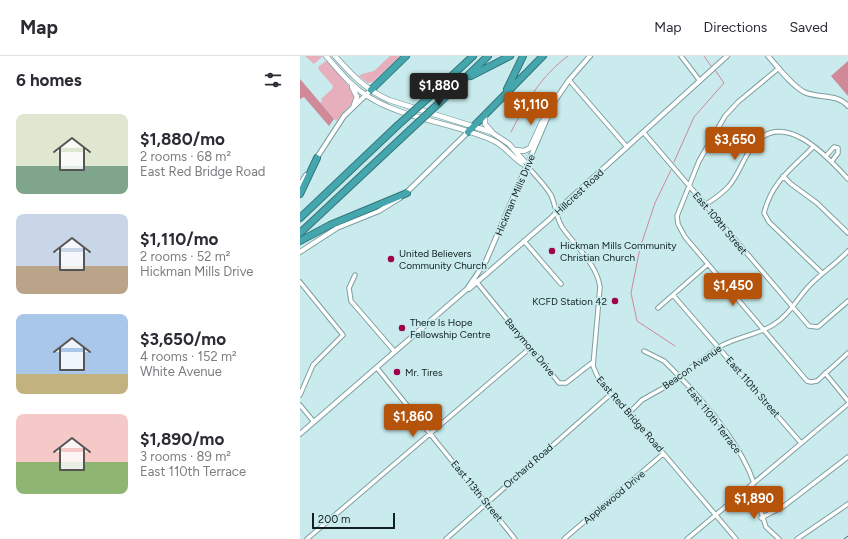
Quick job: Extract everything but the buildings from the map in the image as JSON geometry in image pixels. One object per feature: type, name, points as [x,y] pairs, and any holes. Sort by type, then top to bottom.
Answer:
[{"type":"highway","points":[[371,90],[406,56]]},
{"type":"highway","points":[[300,218],[473,56]]},
{"type":"highway","points":[[300,233],[488,56]]},
{"type":"highway","points":[[503,95],[523,56]]},
{"type":"highway","points":[[468,132],[484,114],[543,56]]},
{"type":"highway","points":[[463,80],[508,57]]},
{"type":"highway","points":[[300,194],[317,158]]},
{"type":"highway","points":[[300,241],[330,225],[407,193]]},
{"type":"main road","name":"East Red Bridge Road","points":[[326,56],[344,76],[365,95],[389,108],[468,132],[502,146],[521,164],[527,166]]},
{"type":"main road","name":"East Red Bridge Road","points":[[332,56],[338,59],[356,79],[371,90],[389,100],[495,134],[514,148],[527,166]]},
{"type":"main road","points":[[344,76],[356,93],[357,101],[354,105]]},
{"type":"main road","points":[[514,148],[524,151],[530,148],[542,122],[551,110]]},
{"type":"main road","points":[[484,114],[485,124],[495,134]]},
{"type":"street","name":"Hickman Mills Drive","points":[[475,281],[486,261],[551,110],[569,80],[590,56]]},
{"type":"street","points":[[681,56],[700,81]]},
{"type":"street","name":"Hillcrest Road","points":[[396,352],[475,281],[556,213],[727,56]]},
{"type":"street","points":[[768,56],[794,84],[805,92],[815,96],[838,98],[844,101],[848,106]]},
{"type":"street","points":[[779,68],[738,102],[725,116],[699,161],[678,211],[681,231],[707,265],[809,382],[815,382],[848,353]]},
{"type":"street","points":[[569,80],[627,148]]},
{"type":"street","points":[[300,185],[337,127],[354,105],[371,90]]},
{"type":"street","points":[[705,205],[729,186],[758,140],[773,131],[783,130],[794,134],[826,156],[848,179]]},
{"type":"street","points":[[300,252],[322,237],[379,211],[407,193],[468,132]]},
{"type":"street","name":"East 109th Street","points":[[644,133],[809,326],[814,328],[818,327],[848,301]]},
{"type":"street","points":[[813,147],[783,176],[770,195],[764,213],[765,217],[822,273]]},
{"type":"street","points":[[826,156],[834,147],[838,148],[838,153],[832,161]]},
{"type":"street","name":"East Red Bridge Road","points":[[527,166],[550,194],[562,228],[587,259],[599,280],[600,287],[593,362],[597,379],[629,413],[736,539]]},
{"type":"street","points":[[783,176],[791,184],[817,203],[848,233]]},
{"type":"street","points":[[524,241],[561,284]]},
{"type":"street","name":"Beacon Avenue","points":[[629,413],[642,400],[727,342],[763,330],[780,320],[793,308],[807,288],[848,251]]},
{"type":"street","points":[[658,308],[707,265]]},
{"type":"street","points":[[300,434],[396,352],[351,301],[349,288],[355,275]]},
{"type":"street","name":"Barrymore Drive","points":[[475,281],[559,383],[566,384],[593,362]]},
{"type":"street","points":[[300,282],[343,335],[313,365],[300,395]]},
{"type":"street","name":"East 110th Street","points":[[673,295],[802,443]]},
{"type":"street","points":[[307,539],[530,348]]},
{"type":"street","name":"East 110th Terrace","points":[[644,351],[664,361],[679,376],[734,444],[745,462],[753,483],[762,518],[769,532],[779,539]]},
{"type":"street","name":"East 113th Street","points":[[377,368],[515,539]]},
{"type":"street","points":[[687,539],[802,443],[848,402],[825,373]]},
{"type":"street","name":"Orchard Road","points":[[446,539],[611,394]]},
{"type":"street","points":[[300,405],[314,422]]},
{"type":"street","name":"Applewood Drive","points":[[564,539],[664,454]]},
{"type":"street","points":[[762,518],[784,506],[848,457]]},
{"type":"street","points":[[797,539],[848,504]]},
{"type":"shaded area","points":[[305,56],[322,56],[322,57],[314,64]]},
{"type":"shaded area","points":[[390,56],[400,56],[373,82],[368,83],[359,76],[374,71]]},
{"type":"shaded area","points":[[328,61],[355,94],[355,100],[336,121],[320,103],[322,101],[321,99],[332,89],[333,86],[318,67]]},
{"type":"shaded area","points":[[848,61],[848,96],[831,76]]},
{"type":"shaded area","points":[[300,79],[334,119],[329,126],[304,97],[300,99]]},
{"type":"waterway","points":[[511,132],[535,90],[550,72],[568,56]]},
{"type":"waterway","points":[[704,56],[711,66]]},
{"type":"waterway","points":[[674,162],[694,117],[724,83],[715,70]]},
{"type":"waterway","points":[[671,170],[655,203],[640,248],[631,293],[637,321],[675,346]]},
{"type":"railway","points":[[844,539],[848,536]]},
{"type":"place","name":"Hickman Mills Community Christian Church","points":[[552,251]]},
{"type":"place","name":"United Believers Community Church","points":[[391,259]]},
{"type":"place","name":"KCFD Station 42","points":[[615,301]]},
{"type":"place","name":"There Is Hope Fellowship Centre","points":[[402,328]]},
{"type":"place","name":"Mr. Tires","points":[[397,372]]}]
